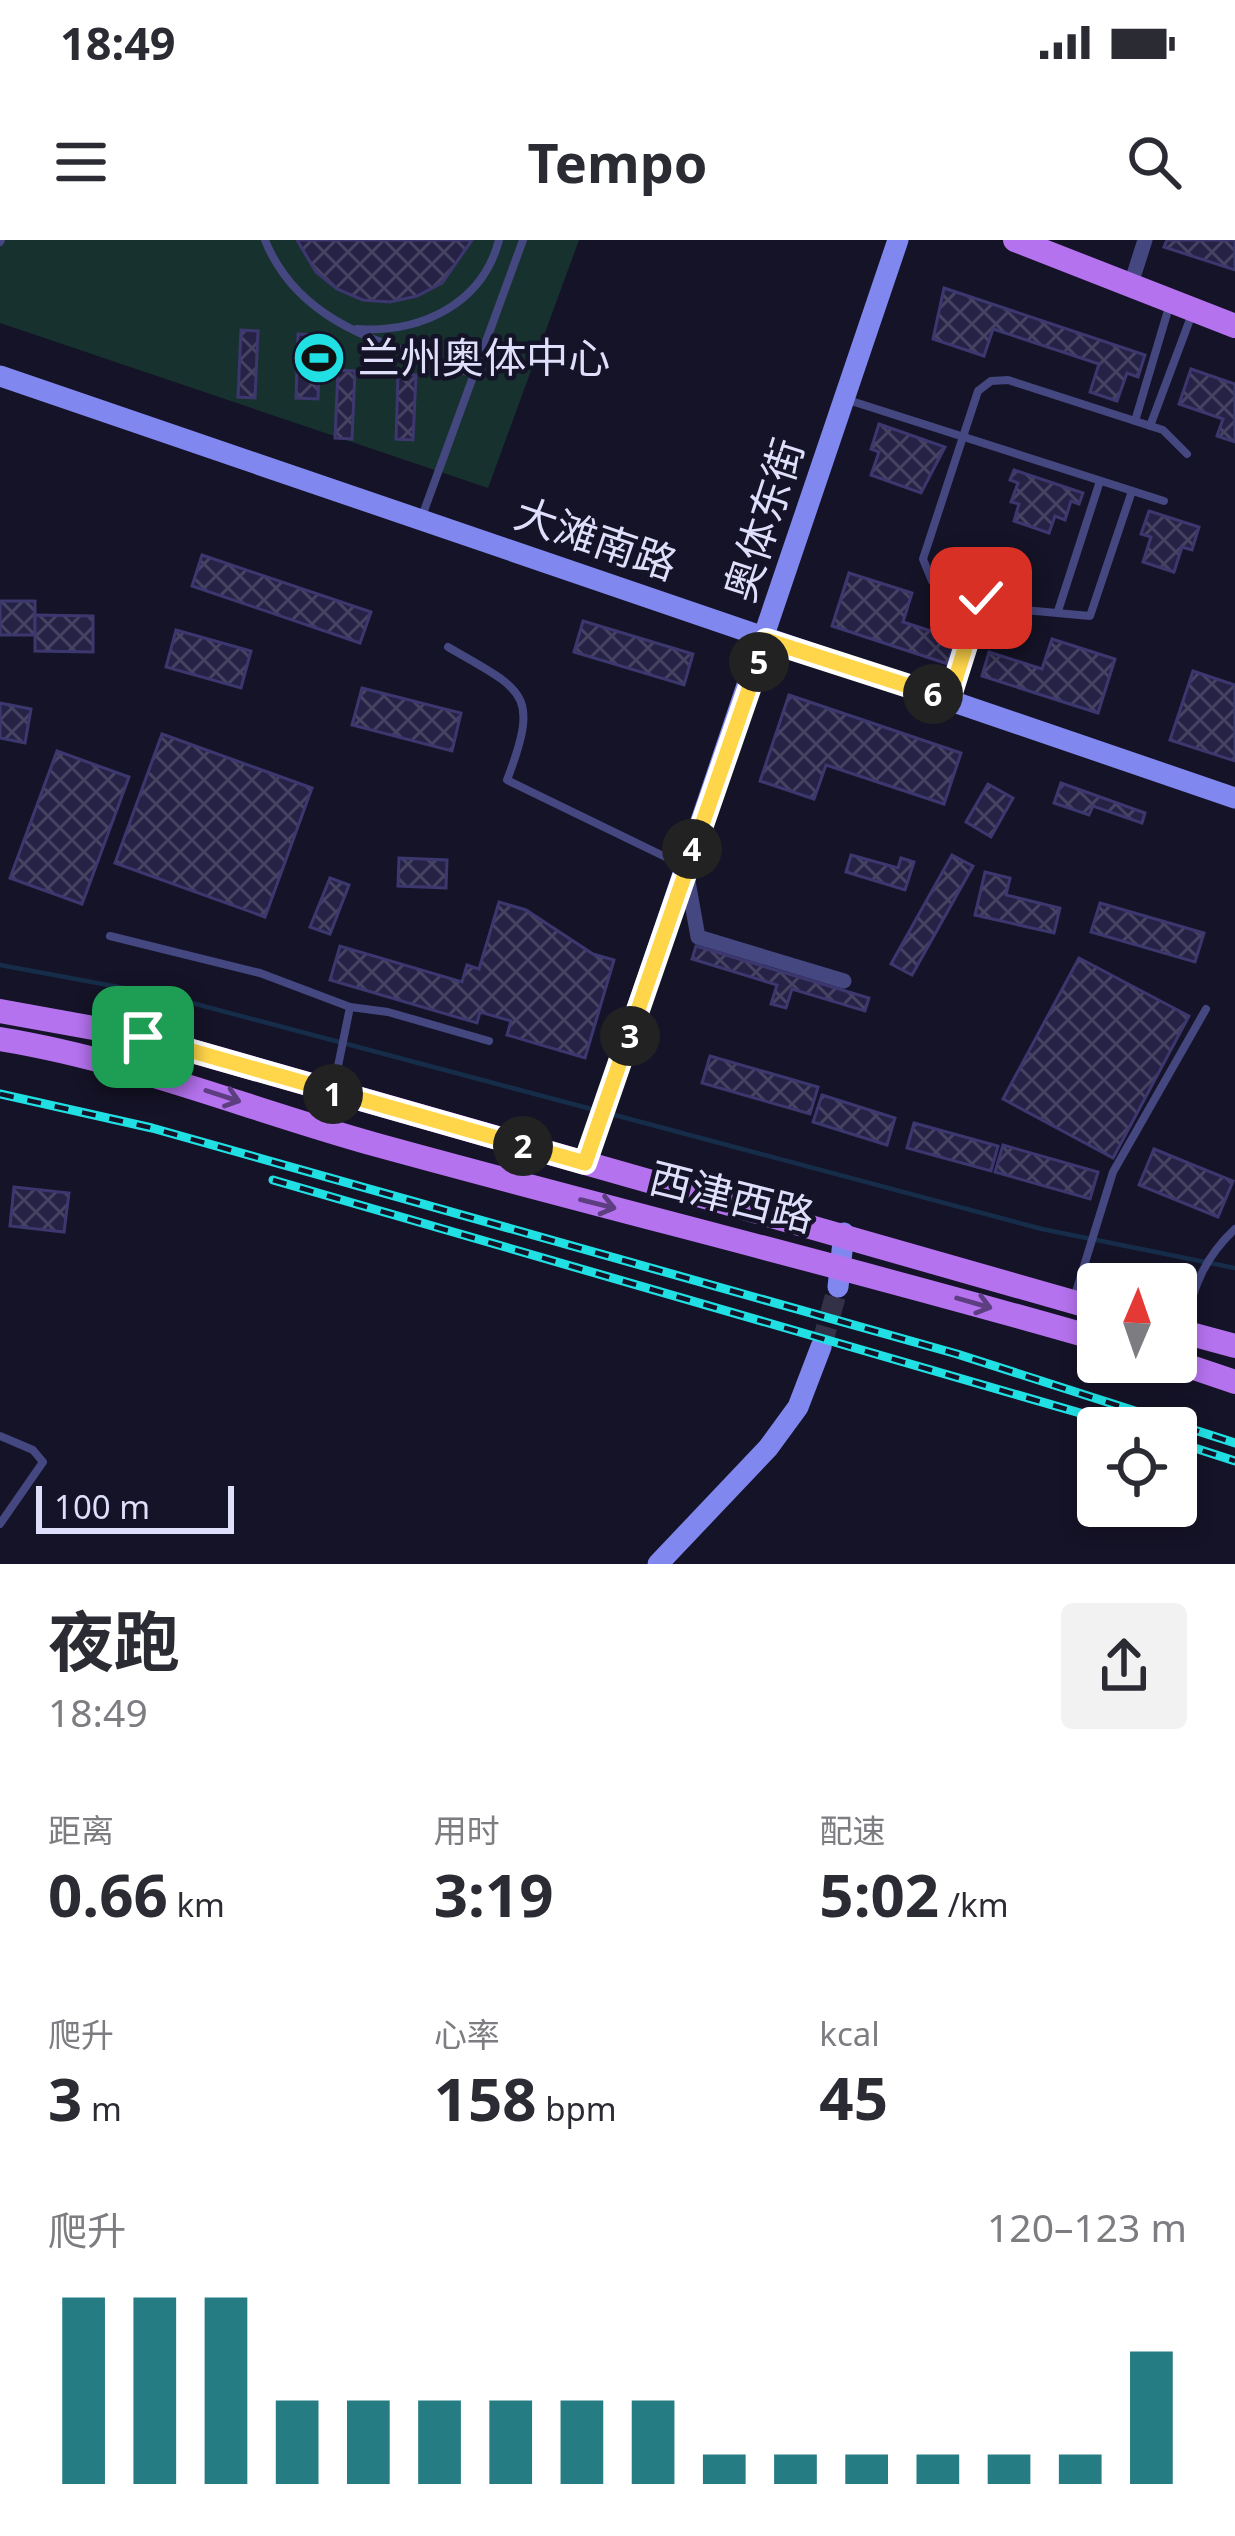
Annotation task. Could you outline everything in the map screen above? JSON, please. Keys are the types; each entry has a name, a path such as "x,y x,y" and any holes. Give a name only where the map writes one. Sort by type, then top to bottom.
{"main road":[{"path":"1016,240 1235,326"},
{"name":"西津西路","path":"0,1011 143,1037 332,1094 844,1233 1077,1304"},
{"path":"29,1044 37,1016"},
{"name":"西津西路","path":"0,1040 136,1067 355,1139 839,1275 1077,1335"},
{"path":"1197,1335 1235,1346"},
{"path":"1197,1369 1235,1382"}],"street":[{"name":"奥体东街","path":"585,1163 898,240"},
{"path":"1130,287 1145,240"},
{"name":"大滩南路","path":"0,376 1235,798"},
{"path":"686,867 698,937 844,981"},
{"path":"839,1275 844,1233"},
{"path":"658,1564 798,1408 821,1347"}],"lane":[{"path":"265,240 288,284 317,312 345,328 473,374"},
{"path":"345,328 385,331 446,311 472,292 494,260 499,240"},
{"path":"420,520 523,240"},
{"path":"494,260 513,267"},
{"path":"1135,421 1182,306"},
{"path":"1150,426 1182,306"},
{"path":"1132,490 1090,616 1012,609 932,581 922,566 978,391 999,380 1163,430 1187,454"},
{"path":"844,399 1164,500"},
{"path":"1058,611 1100,481"},
{"path":"949,699 981,598"},
{"path":"448,647 520,695 527,715 507,780 686,867"},
{"path":"110,936 260,973 350,1007 388,1012 489,1041"},
{"path":"332,1094 349,1031 350,1007"},
{"path":"1087,1263 1113,1172 1206,1009"},
{"path":"1197,1284 1209,1256 1235,1229"},
{"path":"0,1436 33,1450 43,1462 0,1524"}],"green space":[{"name":"兰州奥体中心","path":"0,240 579,240 488,488 0,323"}],"building":[{"path":"297,240 472,240 442,283 417,296 390,302 363,300 337,289 316,272"},
{"path":"1167,240 1235,240 1235,270 1164,247"},
{"path":"944,288 1145,355 1138,377 1127,373 1117,401 1090,392 1099,364 993,329 984,356 933,339"},
{"path":"241,330 258,331 255,398 238,397"},
{"path":"298,334 320,335 318,399 296,398"},
{"path":"1191,369 1235,384 1235,442 1217,436 1223,419 1179,404"},
{"path":"338,370 355,371 352,439 335,438"},
{"path":"398,374 416,375 413,440 396,439"},
{"path":"879,424 945,447 921,493 871,475 879,452 871,449"},
{"path":"1014,470 1083,493 1079,504 1071,501 1065,520 1055,516 1049,533 1014,521 1019,504 1011,502 1018,483 1010,480"},
{"path":"1149,511 1199,527 1192,550 1182,547 1174,572 1143,562 1151,537 1141,534"},
{"path":"202,555 371,612 360,643 192,586"},
{"path":"849,573 912,593 903,622 956,639 948,664 832,626"},
{"path":"0,601 35,601 35,635 0,635"},
{"path":"35,615 93,616 93,652 35,651"},
{"path":"583,621 693,654 684,685 574,652"},
{"path":"176,630 251,651 241,688 166,667"},
{"path":"1052,639 1115,659 1098,713 982,676 989,652 1042,669"},
{"path":"1193,671 1235,685 1235,761 1170,740"},
{"path":"362,688 461,713 452,751 352,725"},
{"path":"789,695 961,753 944,804 826,765 814,799 760,781"},
{"path":"0,703 31,709 25,743 0,738"},
{"path":"162,734 312,788 265,917 115,863"},
{"path":"57,751 129,777 82,904 10,878"},
{"path":"1061,783 1145,813 1142,823 1093,806 1089,815 1054,803"},
{"path":"988,784 1013,798 991,837 966,822"},
{"path":"851,855 898,868 901,858 914,862 905,890 846,872"},
{"path":"952,855 973,866 912,975 891,964"},
{"path":"399,858 447,860 446,888 398,886"},
{"path":"985,872 1010,878 1006,895 1060,908 1054,933 975,915"},
{"path":"330,878 349,885 330,934 310,927"},
{"path":"499,902 526,910 593,954 614,960 585,1058 507,1035 511,1021 480,1012 477,1023 330,980 340,946 462,982 467,965 479,969"},
{"path":"1100,903 1204,933 1195,962 1091,932"},
{"path":"696,946 869,998 865,1011 792,989 786,1008 771,1004 777,985 692,959"},
{"path":"1079,958 1189,1016 1113,1158 1003,1099"},
{"path":"710,1056 818,1087 810,1114 702,1083"},
{"path":"822,1095 895,1118 887,1145 813,1122"},
{"path":"914,1123 998,1146 991,1171 907,1148"},
{"path":"1003,1145 1098,1172 1090,1199 995,1172"},
{"path":"1154,1149 1233,1181 1218,1217 1139,1185"},
{"path":"14,1187 69,1193 64,1232 10,1226"}],"waterway":[{"path":"0,965 162,995 595,1110"},
{"path":"611,1114 1042,1229 1235,1268"}],"tunnel":[{"path":"821,1347 838,1287"}],"railway":[{"path":"0,1094 152,1128 957,1354 1235,1443"},
{"path":"273,1180 1077,1412"},
{"path":"1197,1449 1235,1461"}],"place":[{"name":"兰州奥体中心","path":"319,358"}],"route":[{"path":"143,1037 585,1163 766,640 949,699 981,598"}]}
